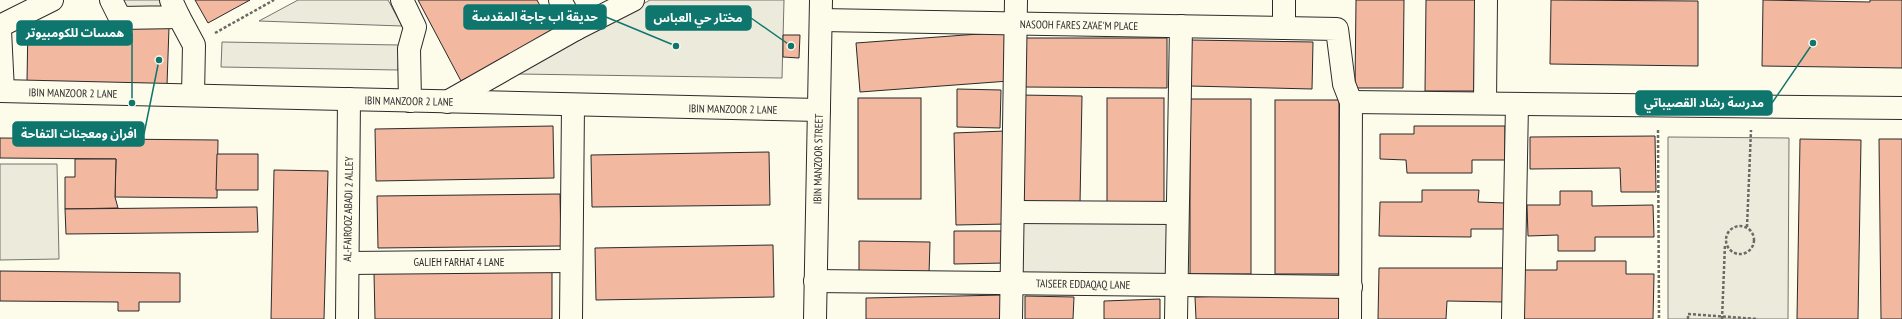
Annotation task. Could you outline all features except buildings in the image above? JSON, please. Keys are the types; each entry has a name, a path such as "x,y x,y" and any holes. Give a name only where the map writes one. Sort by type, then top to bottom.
{"street":[{"path":"0,26 52,0"},
{"path":"111,0 120,18 175,8 194,45 193,95"},
{"path":"402,0 415,26 409,49 410,101"},
{"path":"560,0 576,30"},
{"path":"447,102 633,0"},
{"path":"1011,319 1016,0"},
{"path":"1284,0 1284,28"},
{"path":"1485,104 1486,0"},
{"name":"NASOOH FARES ZA'AE'M PLACE","path":"821,10 1016,24 1337,29 1344,84 1351,102"},
{"name":"IBIN MANZOOR STREET","path":"814,319 821,10"},
{"path":"1176,319 1181,26"},
{"path":"0,30 1,91"},
{"name":"IBIN MANZOOR 2 LANE","path":"1,91 819,110"},
{"name":"AL-FAIROOZ ABADI 2 ALLEY","path":"347,319 349,100"},
{"path":"1350,319 1351,102 1902,108"},
{"path":"1513,319 1517,104"},
{"path":"571,319 573,105"},
{"path":"1013,212 1177,213"},
{"name":"GALIEH FARHAT 4 LANE","path":"348,263 571,261"},
{"name":"TAISEER EDDAQAQ LANE","path":"815,280 1351,287"}],"path":[{"path":"194,45 274,0"},
{"path":"1658,105 1659,319"},
{"path":"1747,228 1752,106"},
{"path":"1722,318 1725,239 1726,234 1733,227 1738,225 1751,231 1754,240 1751,248 1744,254 1735,254 1730,251 1725,239"},
{"path":"1688,319 1688,314 1722,318 1758,319"}],"shaded area":[{"path":"117,0 167,0 172,10 123,11"},
{"path":"298,0 388,0 402,26 259,21"},
{"path":"650,0 784,0 782,78 519,74"},
{"path":"222,42 399,45 398,70 221,67"},
{"path":"1668,137 1789,138 1788,319 1668,319"},
{"path":"0,164 57,164 59,259 0,260"},
{"path":"1013,212 1177,213 1176,285 1012,283"}],"place":[{"name":"مدرسة رشاد القصيباتي","path":"1813,43"},
{"name":"حديقة اب جاجة المقدسة","path":"676,46"},
{"name":"مختار حي العباس","path":"791,46"},
{"name":"افران ومعجنات التفاحة","path":"159,60"},
{"name":"همسات للكومبيوتر","path":"132,103"}]}
